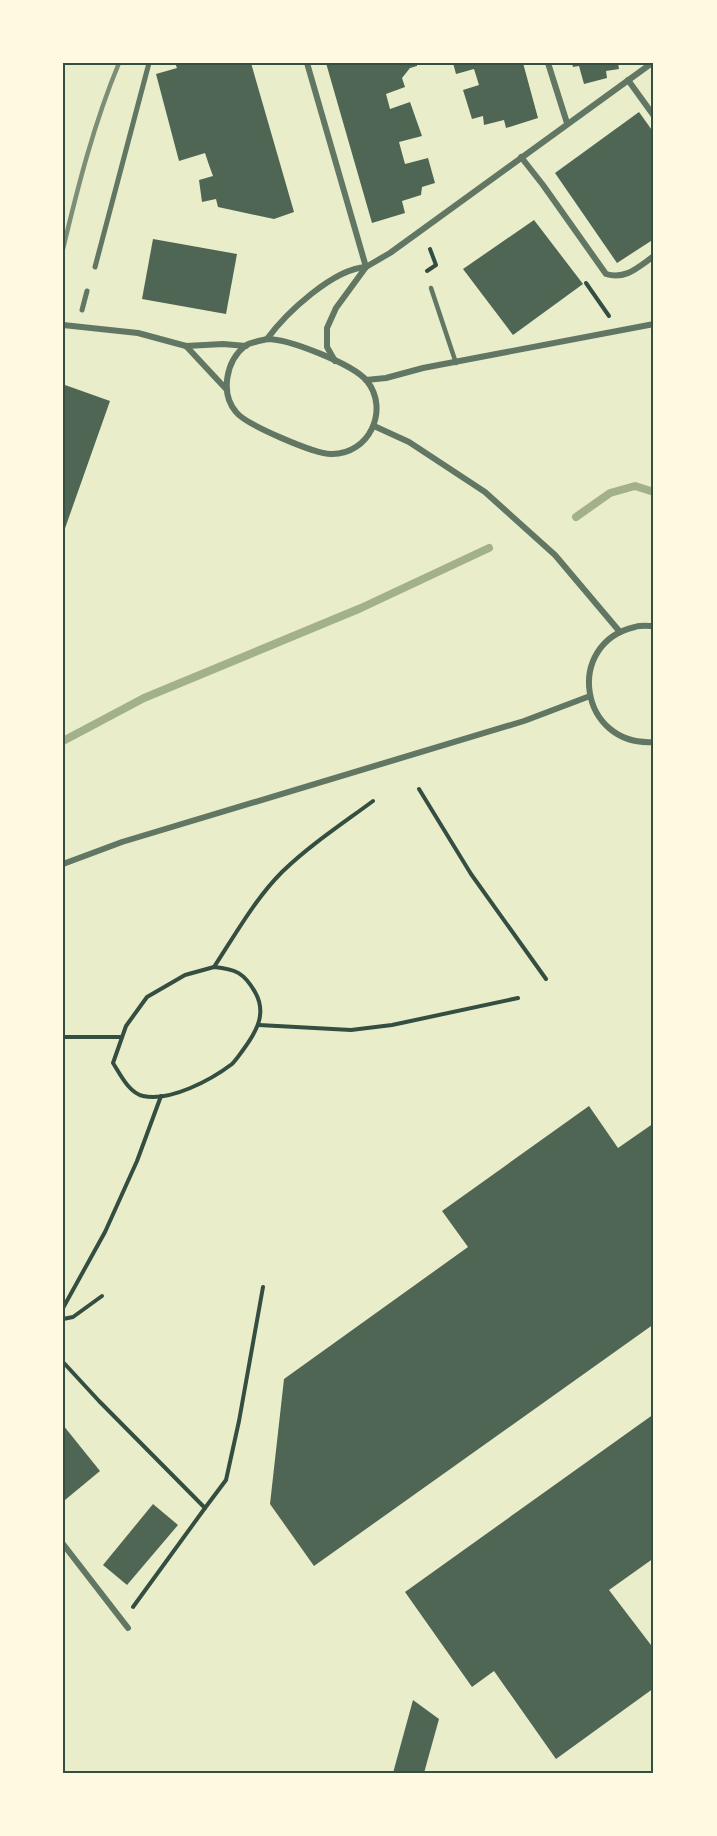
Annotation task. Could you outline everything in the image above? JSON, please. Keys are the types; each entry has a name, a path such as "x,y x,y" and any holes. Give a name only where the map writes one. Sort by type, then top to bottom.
{"street":[{"path":"95,267 149,63"},
{"path":"308,63 366,267"},
{"path":"548,63 567,123"},
{"path":"335,361 327,346 327,328 336,308 366,267 390,253 652,63"},
{"path":"628,80 654,116"},
{"path":"522,158 606,274 627,275 654,256"},
{"path":"267,339 279,322 309,296 341,275 356,268 366,267"},
{"path":"82,310 87,291"},
{"path":"366,380 654,324"},
{"path":"63,325 138,333 186,346 246,345 267,339 287,342 358,372 366,380 376,398 377,412 374,426 368,436 351,450 342,453 324,453 244,420 230,402 227,378 235,358 246,345"},
{"path":"186,346 227,390"},
{"path":"374,426 409,442 485,492 555,555 620,632"},
{"path":"654,626 636,626 620,632 605,643 594,659 589,677 590,696 596,713 607,728 623,738 641,743 654,742"},
{"path":"63,864 122,842 525,722 590,696"},
{"path":"63,1544 128,1628"}],"lane":[{"path":"431,288 456,363"}],"path":[{"path":"422,276 436,265 430,249"},
{"path":"586,283 611,319"},
{"path":"419,789 471,874 546,979"},
{"path":"214,967 250,911 280,874 311,847 374,801"},
{"path":"214,967 230,969 246,978 260,1000 260,1025 234,1063 197,1086 161,1096 141,1096 125,1082 113,1063 126,1026 147,997 185,975 214,967"},
{"path":"260,1025 351,1030 392,1026 518,998"},
{"path":"63,1037 122,1037"},
{"path":"63,1308 105,1232 137,1161 161,1096"},
{"path":"123,1621 226,1479 263,1287"},
{"path":"63,1319 73,1317 102,1296"},
{"path":"63,1362 205,1509"}],"building":[{"path":"175,63 251,63 294,212 274,219 218,207 216,199 202,202 199,180 213,176 205,153 179,161 156,74 177,68"},
{"path":"326,63 417,63 417,66 410,68 402,78 405,87 386,94 390,109 410,102 422,136 399,142 405,164 428,158 435,183 422,187 421,195 402,201 405,213 372,223"},
{"path":"453,63 523,63 538,118 506,128 504,120 484,125 483,116 472,119 463,90 479,85 474,69 456,74"},
{"path":"572,63 618,63 619,69 606,71 607,78 584,84 579,66 573,67"},
{"path":"639,112 654,133 654,239 617,263 555,173"},
{"path":"534,220 583,284 513,335 463,269"},
{"path":"153,239 237,254 226,314 142,299"},
{"path":"65,385 110,401 63,534 63,390"},
{"path":"589,1106 618,1148 654,1123 654,1324 314,1566 270,1504 284,1379 468,1247 442,1211"},
{"path":"654,1414 654,1558 609,1590 654,1649 654,1688 556,1759 494,1671 472,1687 405,1592"},
{"path":"63,1425 100,1471 65,1500 63,1497"},
{"path":"153,1504 178,1525 127,1585 103,1565"},
{"path":"413,1700 439,1719 424,1773 393,1773"}],"waterway":[{"path":"576,517 610,493 635,486 654,492"},
{"path":"63,741 144,698 361,608 489,548"}],"railway":[{"path":"63,249 94,132 119,63"}]}
